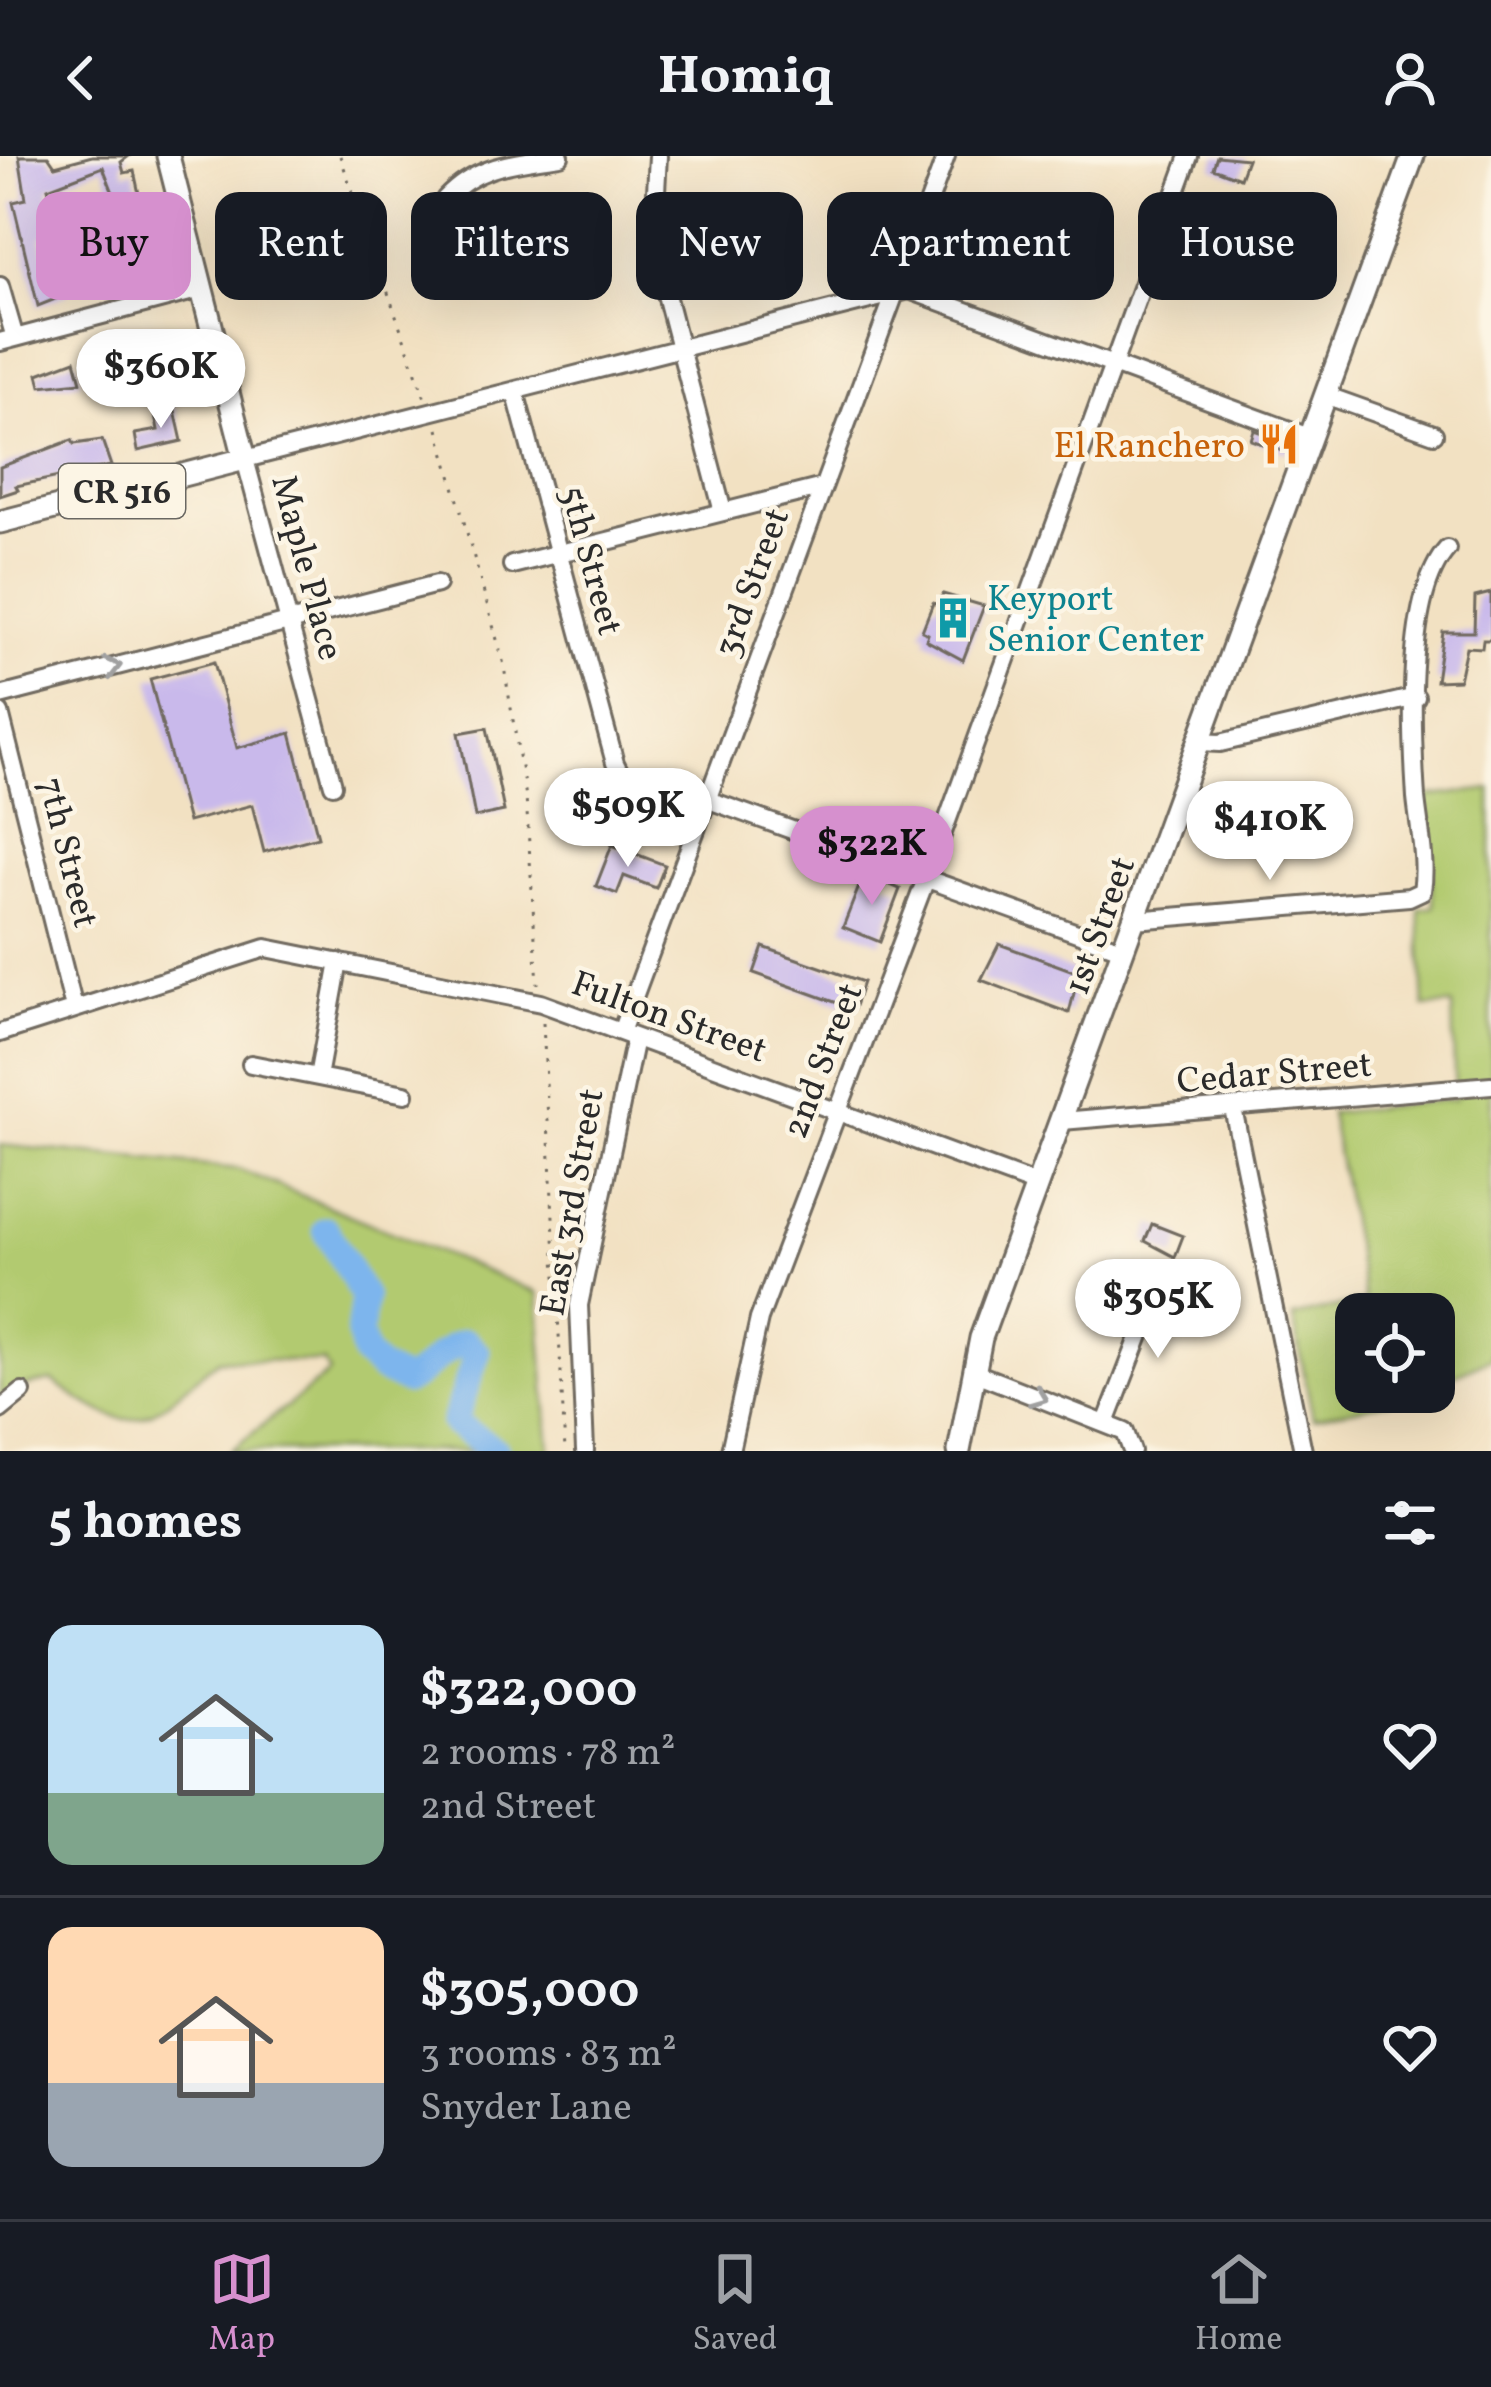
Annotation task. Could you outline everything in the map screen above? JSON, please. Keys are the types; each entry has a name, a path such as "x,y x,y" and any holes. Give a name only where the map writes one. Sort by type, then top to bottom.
{"main road":[{"name":"Maple Place","path":"167,156 245,459"},
{"name":"1st Street","path":"959,1451 973,1372 1037,1185 1413,156"},
{"name":"CR 516","path":"0,522 245,459"}],"street":[{"path":"451,192 464,178 486,168 560,156"},
{"path":"658,156 653,245 723,512"},
{"name":"3rd Street","path":"933,192 946,156"},
{"name":"2nd Street","path":"730,1451 754,1334 1190,156"},
{"path":"0,286 8,340 201,289"},
{"path":"245,459 874,300"},
{"name":"3rd Street","path":"628,1035 703,805 892,300"},
{"path":"937,300 1310,437"},
{"name":"5th Street","path":"515,392 622,779 703,805"},
{"path":"1324,395 1434,434"},
{"name":"Maple Place","path":"245,459 333,785"},
{"path":"512,566 819,488"},
{"path":"1136,920 1409,897 1422,891 1416,697 1423,600 1447,549"},
{"path":"0,696 437,584"},
{"path":"1200,742 1220,743 1416,697"},
{"name":"7th Street","path":"0,713 74,1008"},
{"path":"703,805 1124,950"},
{"name":"Fulton Street","path":"0,1033 252,948 541,1003 1037,1185"},
{"path":"318,1077 339,962"},
{"name":"East 3rd Street","path":"585,1451 579,1305 628,1035"},
{"path":"251,1064 405,1094"},
{"name":"Cedar Street","path":"1062,1121 1491,1085"},
{"path":"1233,1108 1303,1451"},
{"path":"1106,1423 1161,1281"},
{"path":"973,1372 1125,1432 1132,1451"},
{"path":"0,1410 22,1392"}],"path":[{"path":"340,156 443,438 503,661 526,797 565,1451"}],"green space":[{"path":"1491,789 1491,1358 1455,1374 1455,1293 1364,1293 1330,1113 1455,1099 1452,1005 1424,1007 1419,909 1434,907 1424,797"},
{"path":"0,1145 238,1169 538,1293 550,1451 230,1451 329,1373 324,1362 219,1359 173,1398 140,1418 106,1414 52,1381 26,1386 0,1408"},
{"path":"1335,1308 1337,1413 1313,1418 1293,1317"}],"building":[{"path":"19,156 48,156 55,166 92,156 129,156 121,162 124,173 134,171 139,192 113,192 103,167 48,188 49,192 36,192 36,298 13,202 26,199"},
{"path":"1217,156 1247,159 1240,178 1213,168"},
{"path":"155,341 162,369 142,374 135,346"},
{"path":"75,360 81,382 41,386 38,374"},
{"path":"174,406 182,441 138,451 135,434 158,430 154,410"},
{"path":"1254,430 1292,444 1288,453 1251,440"},
{"path":"72,440 74,444 102,440 111,466 16,486 18,490 0,496 0,467"},
{"path":"1491,593 1491,640 1483,640 1482,648 1466,647 1459,680 1436,681 1443,632 1474,632 1475,597"},
{"name":"Keyport Senior Center","path":"943,594 984,606 963,660 926,640 928,634 922,631 933,603 938,605"},
{"path":"214,662 237,748 291,733 318,837 264,852 252,805 188,822 150,679"},
{"path":"487,728 504,811 475,817 459,733"},
{"path":"612,845 665,865 656,888 624,876 617,894 596,886"},
{"path":"864,874 900,889 880,942 843,927"},
{"path":"999,944 1079,973 1069,1013 981,980"},
{"path":"763,947 863,982 854,1009 754,973"},
{"path":"1152,1224 1183,1236 1175,1257 1145,1241"}],"waterway":[{"path":"326,1230 364,1297 359,1333 365,1355 406,1382 449,1349 466,1342 477,1353 454,1423 496,1451"}],"place":[{"name":"El Ranchero","path":"1279,444"},
{"name":"Keyport Senior Center","path":"953,618"}]}
